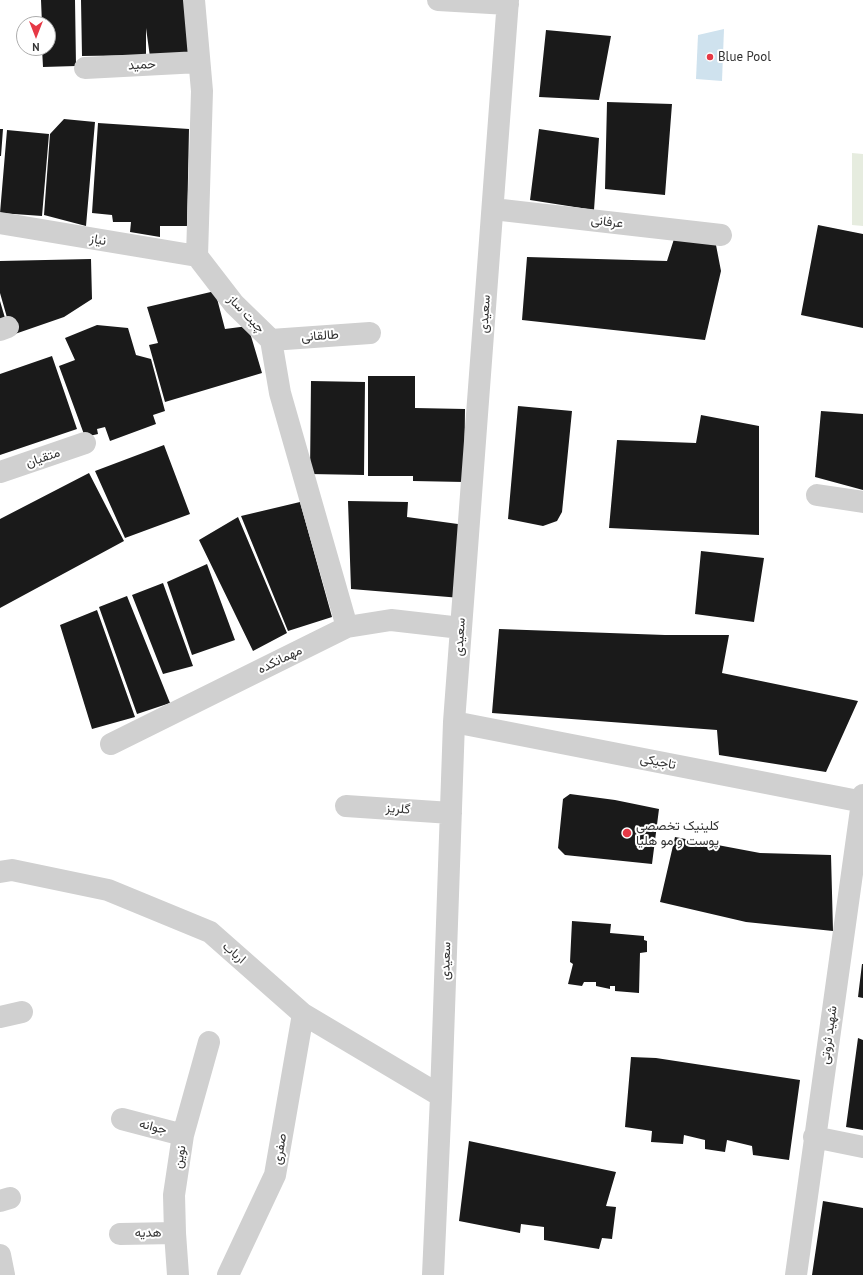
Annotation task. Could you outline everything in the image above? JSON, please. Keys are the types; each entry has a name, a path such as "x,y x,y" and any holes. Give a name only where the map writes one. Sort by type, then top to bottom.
{"street":[{"path":"438,0 508,2"},
{"path":"197,256 202,91 199,62 199,1"},
{"name":"سعیدی","path":"433,1275 441,1096 454,722 508,2"},
{"name":"حمید","path":"85,68 199,62"},
{"name":"عرفانی","path":"493,209 721,235"},
{"name":"نیاز","path":"0,223 197,256"},
{"name":"چیت ساز","path":"197,256 234,304 271,340 280,393 347,627"},
{"name":"طالقانی","path":"271,340 370,333"},
{"name":"متقیان","path":"0,472 86,443"},
{"path":"817,495 863,502"},
{"name":"مهمانکده","path":"111,744 347,627 391,620 461,628"},
{"name":"تاجیکی","path":"454,722 863,799"},
{"name":"شهید ثروتی","path":"796,1275 814,1138 863,799"},
{"name":"گلریز","path":"346,806 451,813"},
{"name":"ارباب","path":"0,872 12,870 108,890 210,932 303,1014 441,1096"},
{"path":"0,1017 22,1012"},
{"name":"صفری","path":"228,1275 276,1175 303,1014"},
{"name":"نوین","path":"178,1275 174,1195 183,1135 209,1042"},
{"name":"جوانه","path":"122,1119 183,1135"},
{"path":"814,1138 863,1147"},
{"name":"هدیه","path":"120,1234 175,1233"},
{"path":"0,1255 4,1275"}],"shaded area":[{"path":"852,153 863,154 863,226 852,225"}],"water":[{"name":"Blue Pool","path":"724,29 722,81 696,79 698,35"}],"building":[{"path":"41,0 75,0 76,66 43,67 42,56 56,56 56,16 42,16"},
{"path":"81,0 185,0 193,54 150,57 146,28 146,55 82,56"},
{"path":"546,30 611,36 599,100 539,97"},
{"path":"607,102 672,104 665,195 605,189"},
{"path":"64,119 95,122 86,226 44,215 50,134"},
{"path":"98,123 189,129 187,226 160,226 160,237 130,232 131,222 113,222 112,215 92,213"},
{"path":"0,129 3,129 1,156 0,156"},
{"path":"539,129 599,138 594,210 530,200"},
{"path":"7,130 49,134 42,216 0,213"},
{"path":"818,225 863,234 863,328 801,315"},
{"path":"674,239 716,245 721,271 705,340 522,320 527,257 667,261"},
{"path":"91,259 92,299 64,317 12,335 0,293 0,261"},
{"path":"215,291 225,329 248,326 262,373 165,402 149,345 158,343 147,307"},
{"path":"0,301 5,318 0,319"},
{"path":"97,325 128,328 136,355 151,359 165,411 153,415 156,424 110,441 105,427 97,429 98,434 85,437 59,366 75,360 65,338"},
{"path":"52,356 77,429 0,455 0,374"},
{"path":"368,376 415,376 415,408 465,409 464,482 413,481 413,476 368,476"},
{"path":"311,381 365,382 364,475 310,474"},
{"path":"518,406 572,411 562,512 557,521 543,526 508,519"},
{"path":"821,411 863,414 863,490 815,477"},
{"path":"701,415 759,426 759,535 609,528 617,440 696,443"},
{"path":"164,445 190,514 125,538 95,471"},
{"path":"89,473 124,541 0,608 0,519"},
{"path":"348,501 408,502 407,517 465,525 461,598 351,589"},
{"path":"300,502 332,617 288,631 241,516"},
{"path":"238,517 287,633 253,651 199,540"},
{"path":"701,551 764,558 754,622 695,614"},
{"path":"207,564 235,640 192,655 167,582"},
{"path":"163,583 193,666 163,674 132,595"},
{"path":"127,596 170,703 137,714 99,607"},
{"path":"97,610 135,717 92,729 60,625"},
{"path":"499,629 665,635 729,635 722,673 858,701 826,772 719,755 717,730 492,713"},
{"path":"570,794 615,800 659,809 652,864 565,855 558,848 563,799"},
{"path":"675,837 760,853 831,855 833,931 746,922 660,902"},
{"path":"572,921 611,924 610,933 644,936 644,940 647,941 647,952 640,953 639,993 615,991 615,986 610,986 610,989 596,986 596,982 584,982 582,986 568,984 573,964 570,962"},
{"path":"863,964 863,998 858,997"},
{"path":"858,1038 863,1040 863,1130 846,1127"},
{"path":"631,1057 656,1058 800,1080 789,1160 753,1155 752,1146 727,1140 725,1152 705,1149 705,1140 684,1135 683,1144 651,1142 652,1131 625,1127"},
{"path":"469,1141 616,1172 606,1206 616,1207 612,1239 602,1238 599,1249 544,1240 544,1227 521,1224 520,1233 459,1221"},
{"path":"823,1201 863,1208 863,1275 812,1275"}],"place":[{"name":"Blue Pool","path":"710,57"},
{"name":"کلینیک تخصصی پوست و مو هلیا","path":"627,833"}]}
